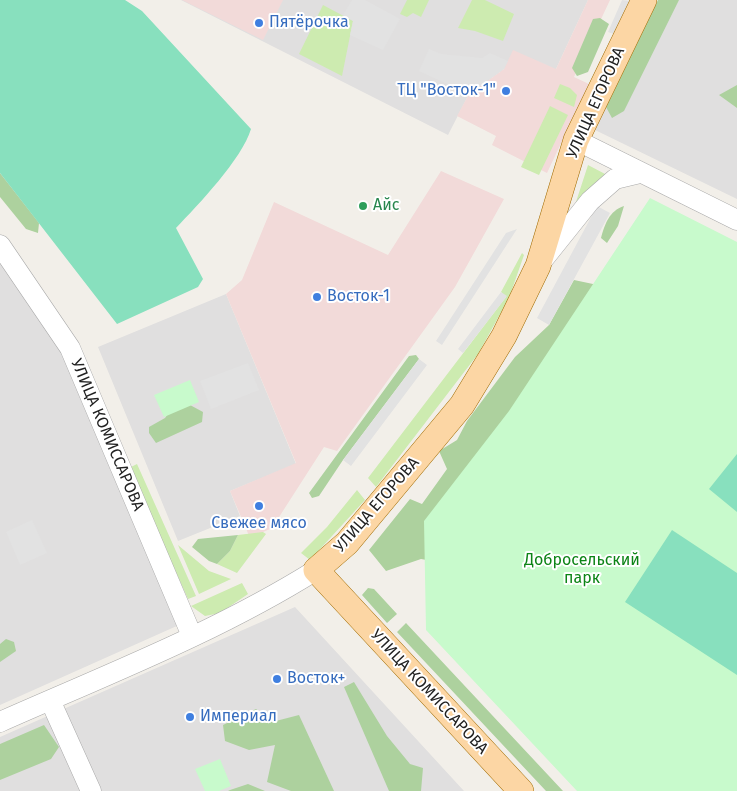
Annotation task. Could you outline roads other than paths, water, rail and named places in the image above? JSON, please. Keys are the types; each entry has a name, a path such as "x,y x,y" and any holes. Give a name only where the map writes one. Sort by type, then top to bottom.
{"main road":[{"name":"УЛИЦА ЕГОРОВА","path":"316,570 347,543 462,405 504,336 538,266 576,140 644,0"},
{"name":"УЛИЦА КОМИССАРОВА","path":"316,570 520,791"}],"street":[{"path":"576,140 737,220"},
{"name":"УЛИЦА ЕГОРОВА","path":"538,266 590,201 615,179 640,173"},
{"name":"УЛИЦА КОМИССАРОВА","path":"0,245 70,348 192,636"},
{"name":"УЛИЦА ЕГОРОВА","path":"0,722 192,636 273,597 316,570"},
{"path":"50,700 91,791"}],"place":[{"name":"Пятёрочка","path":"259,23"},
{"name":"ТЦ \"Восток-1\"","path":"506,91"},
{"name":"Айс","path":"363,206"},
{"name":"Восток-1","path":"317,297"},
{"name":"Свежее мясо","path":"259,506"},
{"name":"Восток+","path":"277,679"},
{"name":"Империал","path":"190,717"}],"park label":[{"name":"Добросельский парк","path":"582,570"}]}
